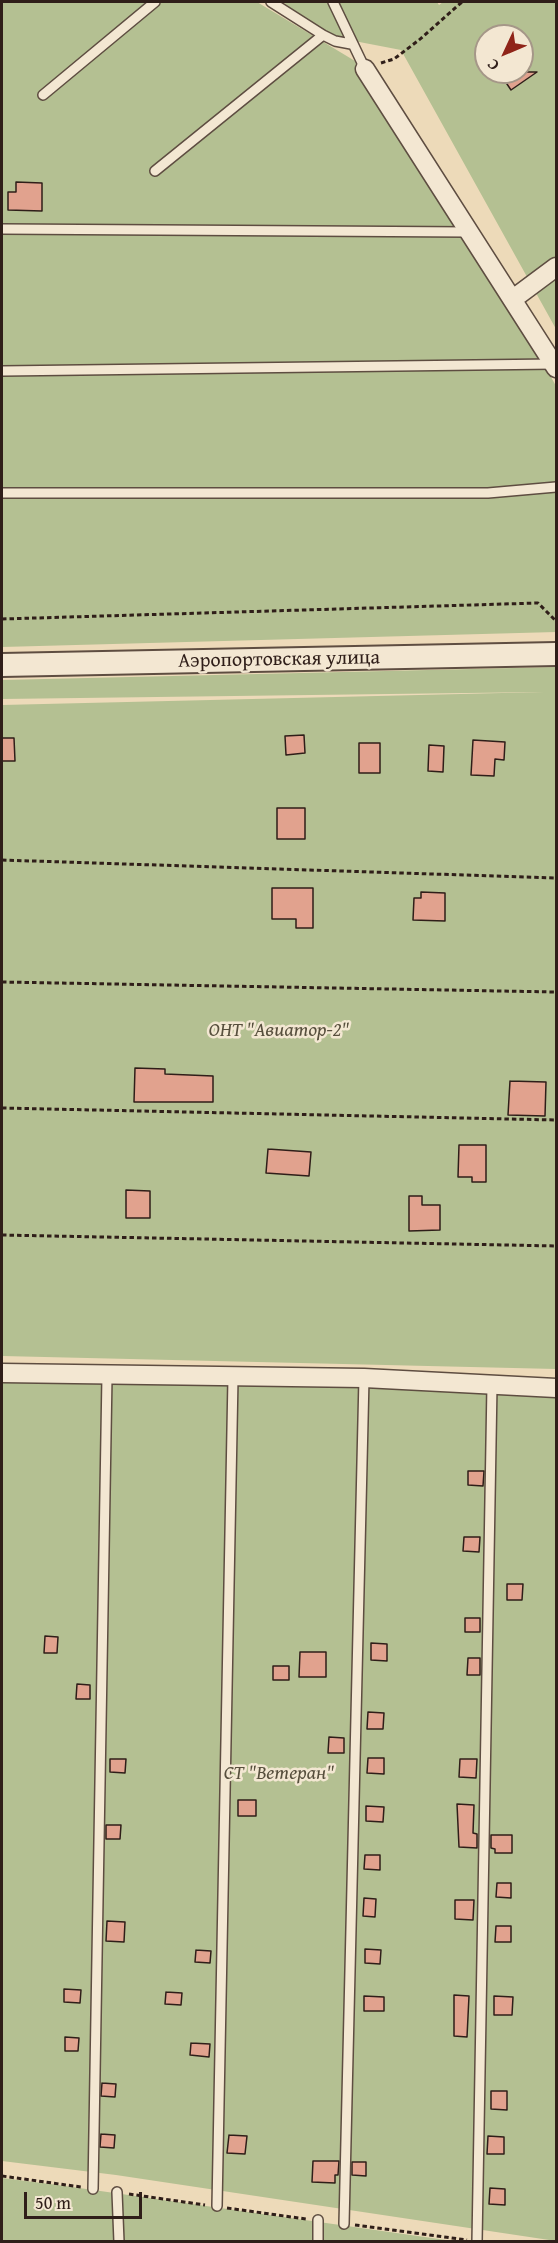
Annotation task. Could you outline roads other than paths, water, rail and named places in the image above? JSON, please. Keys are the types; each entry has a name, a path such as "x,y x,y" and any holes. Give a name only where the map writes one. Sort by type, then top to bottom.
{"street":[{"path":"365,69 555,366"},
{"path":"513,299 556,267"},
{"name":"Аэропортовская улица","path":"2,665 556,654"},
{"path":"2,1372 107,1376 364,1378 556,1388"}],"lane":[{"path":"43,95 155,2"},
{"path":"271,2 323,35 335,41 351,44"},
{"path":"333,2 351,44 365,69"},
{"path":"155,171 323,35"},
{"path":"2,230 469,232"},
{"path":"2,371 555,366"},
{"path":"2,493 488,493 556,487"},
{"path":"93,2189 107,1376"},
{"path":"217,2206 233,1378"},
{"path":"344,2224 364,1378"},
{"path":"477,2241 492,1385"},
{"path":"117,2192 119,2241"},
{"path":"318,2220 318,2241"}],"park label":[{"name":"ОНТ \"Авиатор-2\"","path":"279,1031"},
{"name":"СТ \"Ветеран\"","path":"279,1774"}]}
